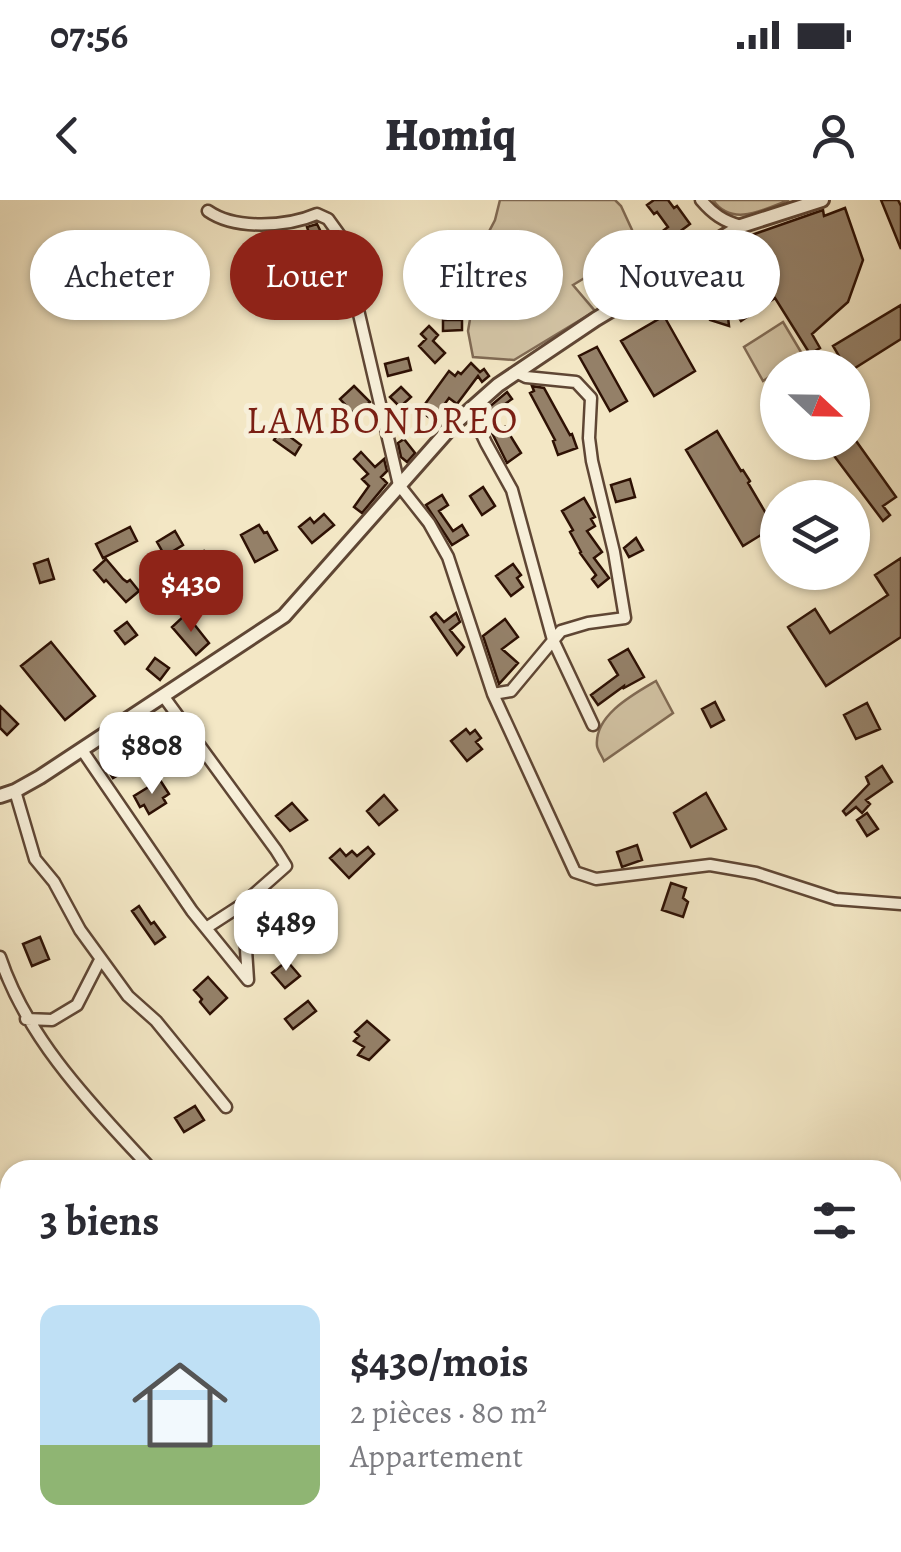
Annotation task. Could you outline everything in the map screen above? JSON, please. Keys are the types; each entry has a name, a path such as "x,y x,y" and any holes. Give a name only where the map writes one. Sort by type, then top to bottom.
{"street":[{"path":"701,200 724,221 741,226"},
{"path":"0,796 82,750 284,616 453,425 516,372 684,267 700,251 741,226 822,200"},
{"path":"208,211 220,220 265,225 298,222 316,214 328,219 341,236 399,485 429,523 448,556 493,694 574,872 596,879 710,865 756,873 836,899 901,904"},
{"path":"493,694 512,692 562,631 588,622 625,618 592,460 591,398 576,382 526,377 516,372"},
{"path":"470,409 512,490 554,640 593,726"},
{"path":"164,697 286,866 243,904 206,928"},
{"path":"82,750 206,928 248,980 243,904"},
{"path":"15,791 35,859 54,882 100,960 226,1107"},
{"path":"0,957 26,1019 87,1099 143,1160"},
{"path":"26,1019 52,1020 77,1005 100,960"}],"shaded area":[{"path":"500,200 615,200 632,230 583,230 583,279 573,285 583,297 583,318 514,360 473,357 470,320 563,320 563,230 490,230"},
{"path":"713,200 789,200 739,215"},
{"path":"783,322 800,350 760,350 760,376 744,347"},
{"path":"656,681 673,713 604,761 597,746 602,725 617,707"}],"building":[{"path":"654,200 668,200 690,224 682,230 664,230 668,227 647,205"},
{"path":"881,200 898,200 901,206 901,249"},
{"path":"845,208 863,260 848,302 812,334 820,348 808,350 780,306 780,230 766,230 823,210 824,216"},
{"path":"901,305 901,339 870,359 870,350 835,350 833,346"},
{"path":"443,320 462,320 462,330 443,331"},
{"path":"657,320 666,320 695,371 654,396 621,341"},
{"path":"429,326 438,335 433,341 445,353 435,363 419,346 426,339 421,334"},
{"path":"597,347 627,401 610,411 579,356"},
{"path":"408,358 411,370 388,376 385,364"},
{"path":"471,363 489,376 482,382 478,376 457,404 449,398 433,420 420,411 449,371 455,376 461,374"},
{"path":"354,386 370,402 356,416 340,399"},
{"path":"532,386 544,388 577,448 558,455 555,440 530,393 534,391"},
{"path":"401,387 411,397 400,407 390,397"},
{"path":"507,392 512,399 488,416 499,432 505,427 521,453 507,463 482,413"},
{"path":"281,430 301,445 295,455 274,440"},
{"path":"717,431 760,503 760,536 743,546 686,450"},
{"path":"404,439 415,453 407,462 401,457 398,443"},
{"path":"361,452 375,467 384,459 387,471 381,477 387,483 362,513 354,507 369,486 362,479 368,474 354,459"},
{"path":"837,460 870,460 896,497 883,506 890,515 883,521 870,504 870,480 852,480"},
{"path":"630,479 635,497 616,502 611,485"},
{"path":"483,487 495,506 482,515 470,496"},
{"path":"442,495 448,505 439,511 453,531 462,525 468,535 452,545 426,505"},
{"path":"584,498 595,517 591,519 595,526 587,531 602,552 594,558 609,578 598,587 592,579 596,575 580,553 562,511"},
{"path":"324,514 334,525 312,543 299,527 310,518 314,523"},
{"path":"259,525 277,550 255,562 241,535"},
{"path":"130,527 137,541 103,558 96,544"},
{"path":"175,531 183,545 165,556 157,542"},
{"path":"636,538 643,550 629,557 624,548"},
{"path":"204,551 221,573 202,588 194,578 170,597 173,600 160,612 143,594 156,582 160,586"},
{"path":"901,558 901,637 826,686 788,627 815,609 830,633 888,595 875,575"},
{"path":"48,559 54,579 40,583 34,564"},
{"path":"106,559 139,591 126,602 94,570"},
{"path":"513,564 523,587 511,596 496,576"},
{"path":"436,613 444,622 456,613 460,622 450,630 464,647 457,655 431,617"},
{"path":"186,614 209,643 196,655 172,627"},
{"path":"505,619 518,637 502,649 518,663 499,684 483,636"},
{"path":"127,622 137,635 125,644 115,631"},
{"path":"51,642 95,696 65,720 21,666"},
{"path":"628,649 644,677 598,705 591,695 618,675 609,660"},
{"path":"155,658 169,668 160,680 147,669"},
{"path":"715,702 724,720 711,727 702,709"},
{"path":"867,703 880,729 856,739 844,715"},
{"path":"0,706 18,724 7,735 0,728"},
{"path":"466,729 470,734 475,730 481,738 476,742 482,749 467,761 451,741"},
{"path":"142,730 149,740 160,730 173,753 158,769 134,736"},
{"path":"122,755 129,769 113,778 105,765"},
{"path":"882,766 892,782 866,800 870,804 862,813 856,807 846,815 843,811 869,784 866,777"},
{"path":"160,780 169,794 163,798 166,803 149,814 134,796"},
{"path":"706,793 726,829 691,847 674,813"},
{"path":"384,795 397,810 379,825 367,811"},
{"path":"292,803 307,820 290,831 276,816"},
{"path":"867,813 878,829 867,836 857,820"},
{"path":"637,845 642,860 622,867 617,852"},
{"path":"368,847 374,854 349,878 330,858 340,849 346,856 352,851 357,856"},
{"path":"671,883 686,888 683,898 688,902 683,917 662,910"},
{"path":"277,902 290,918 294,920 301,913 309,922 290,939 266,911"},
{"path":"139,906 165,937 155,944 132,911"},
{"path":"40,937 49,959 32,966 23,944"},
{"path":"287,961 300,976 285,988 272,973"},
{"path":"208,977 227,998 210,1014 194,990"},
{"path":"308,1001 316,1011 293,1029 285,1019"},
{"path":"367,1021 389,1040 369,1060 358,1055 364,1047 354,1041 359,1036 355,1032"},
{"path":"195,1106 204,1120 184,1132 175,1118"}],"district":[{"name":"LAMBONDREO","path":"383,420"}]}
